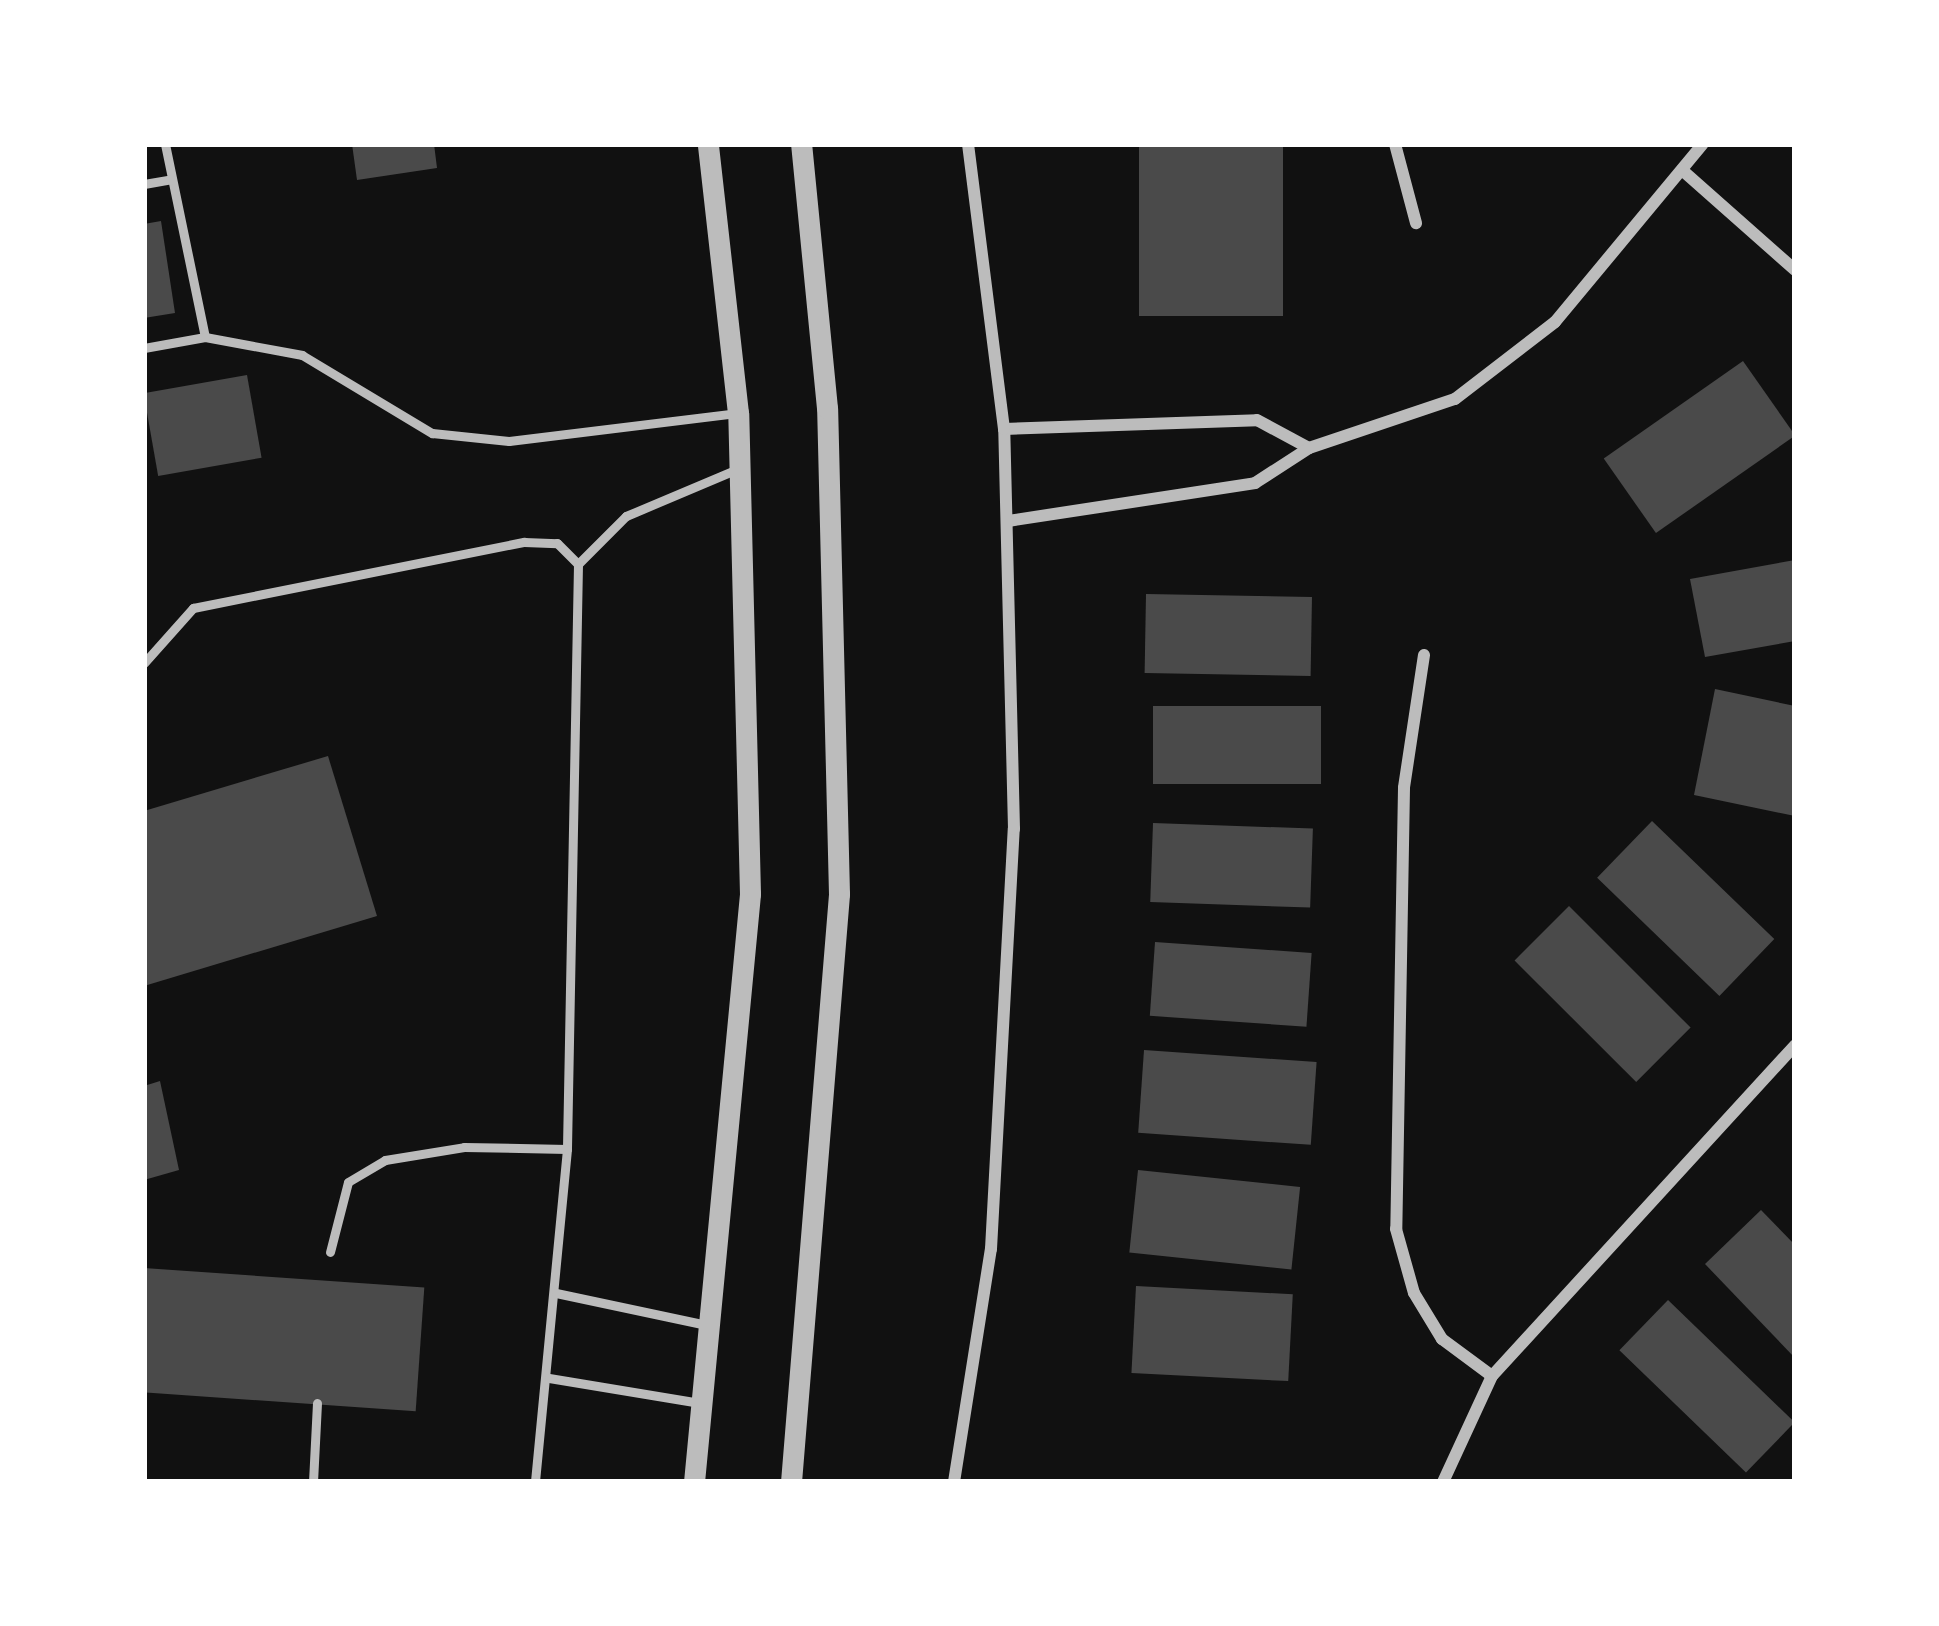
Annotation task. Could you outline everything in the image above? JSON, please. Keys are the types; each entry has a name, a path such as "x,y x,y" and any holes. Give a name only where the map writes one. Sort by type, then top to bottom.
{"street":[{"path":"694,1482 751,894 738,413 708,144"},
{"path":"791,1482 838,895 827,408 800,144"},
{"path":"954,1482 991,1249 1014,829 1004,429 968,144"},
{"path":"1395,144 1416,224"},
{"path":"1008,521 1255,483 1309,448 1455,399 1555,322 1703,144"},
{"path":"1682,170 1795,270"},
{"path":"1004,429 1258,419 1309,448"},
{"path":"1424,655 1404,788 1396,1229 1414,1293 1442,1339 1492,1376"},
{"path":"1443,1482 1492,1376 1795,1045"}],"lane":[{"path":"164,144 206,337"},
{"path":"144,184 172,179"},
{"path":"144,348 206,337 302,355 432,433 509,441 738,413"},
{"path":"535,1482 549,1378 567,1149 578,564 626,516 738,469"},
{"path":"144,662 193,608 524,542 556,543 578,564"},
{"path":"330,1252 348,1182 385,1160 464,1147 567,1149"},
{"path":"556,1293 712,1326"},
{"path":"549,1378 705,1404"},
{"path":"313,1482 317,1403"}],"building":[{"path":"352,144 434,144 437,168 357,180"},
{"path":"1139,144 1283,144 1283,316 1139,316"},
{"path":"161,221 175,313 144,318 144,224"},
{"path":"1743,361 1795,436 1656,533 1604,459"},
{"path":"247,375 262,458 158,476 144,393"},
{"path":"1795,560 1795,641 1705,657 1690,579"},
{"path":"1146,594 1312,597 1311,676 1145,673"},
{"path":"1715,689 1795,706 1795,816 1694,795"},
{"path":"1153,706 1321,706 1321,784 1153,784"},
{"path":"328,756 377,916 144,986 144,811"},
{"path":"1652,821 1774,939 1719,996 1597,878"},
{"path":"1153,823 1313,829 1310,908 1150,902"},
{"path":"1569,906 1691,1028 1636,1082 1515,960"},
{"path":"1155,942 1312,953 1306,1027 1150,1016"},
{"path":"1144,1050 1317,1062 1311,1145 1138,1133"},
{"path":"160,1081 179,1170 144,1180 144,1086"},
{"path":"1138,1170 1300,1187 1291,1270 1129,1253"},
{"path":"1761,1210 1795,1245 1795,1358 1705,1264"},
{"path":"144,1268 424,1288 416,1411 144,1392"},
{"path":"1136,1286 1293,1294 1288,1381 1131,1373"},
{"path":"1668,1300 1795,1422 1746,1473 1619,1350"}]}
